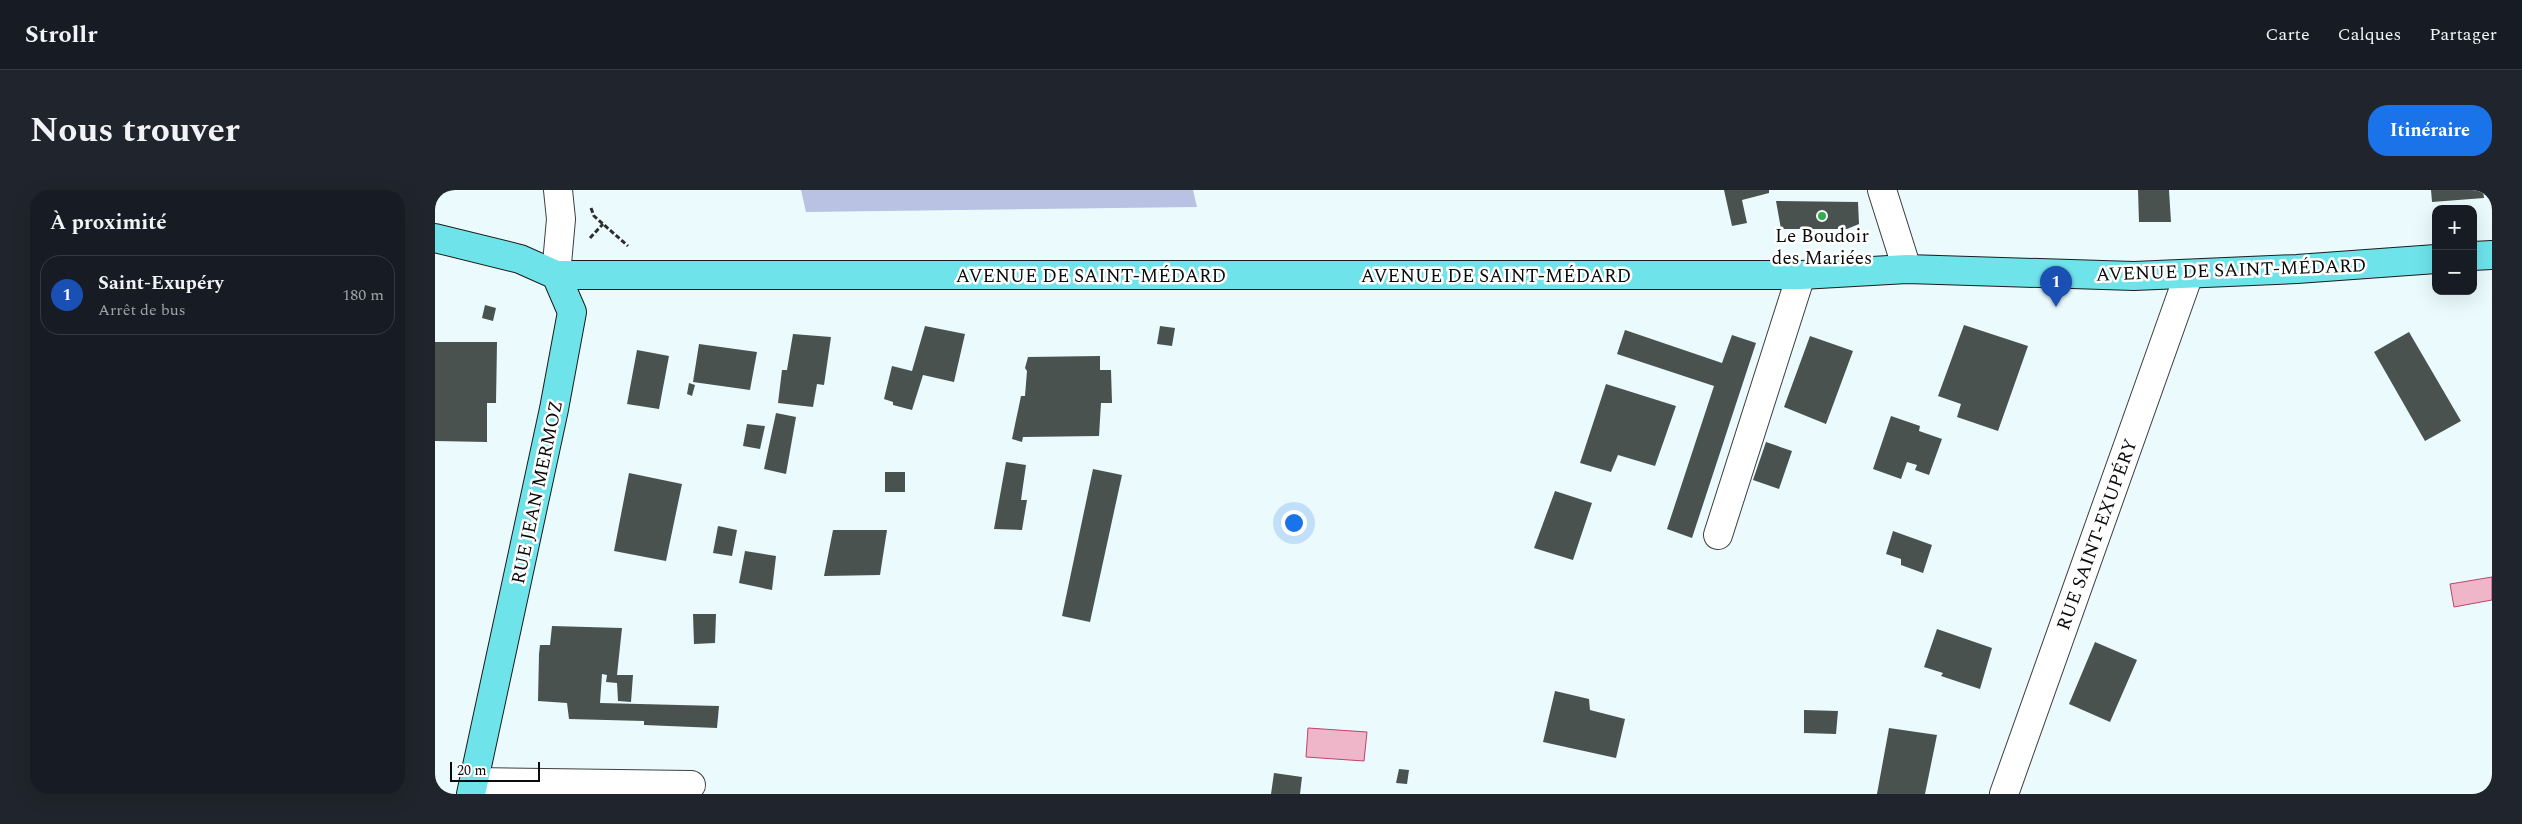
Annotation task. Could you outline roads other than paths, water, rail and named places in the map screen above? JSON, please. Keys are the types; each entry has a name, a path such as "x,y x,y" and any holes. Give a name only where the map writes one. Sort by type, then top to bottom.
{"main road":[{"path":"435,238 519,259 556,275"},
{"path":"2477,256 2492,255"},
{"name":"AVENUE DE SAINT-MÉDARD","path":"556,275 1801,275 1907,269 2134,276 2297,269 2432,259"},
{"name":"RUE JEAN MERMOZ","path":"473,788 552,418 572,312 556,275"}],"street":[{"name":"RUE JEAN MERMOZ","path":"556,275 561,219 558,190"},
{"path":"1882,190 1907,269"},
{"name":"RUE SAINT-EXUPÉRY","path":"2004,794 2189,274"},
{"path":"1718,535 1801,275"},
{"path":"473,788 691,786"}],"place":[{"name":"Le Boudoir des Mariées","path":"1822,216"},
{"name":"Saint-Exupéry","path":"2056,307"}]}
